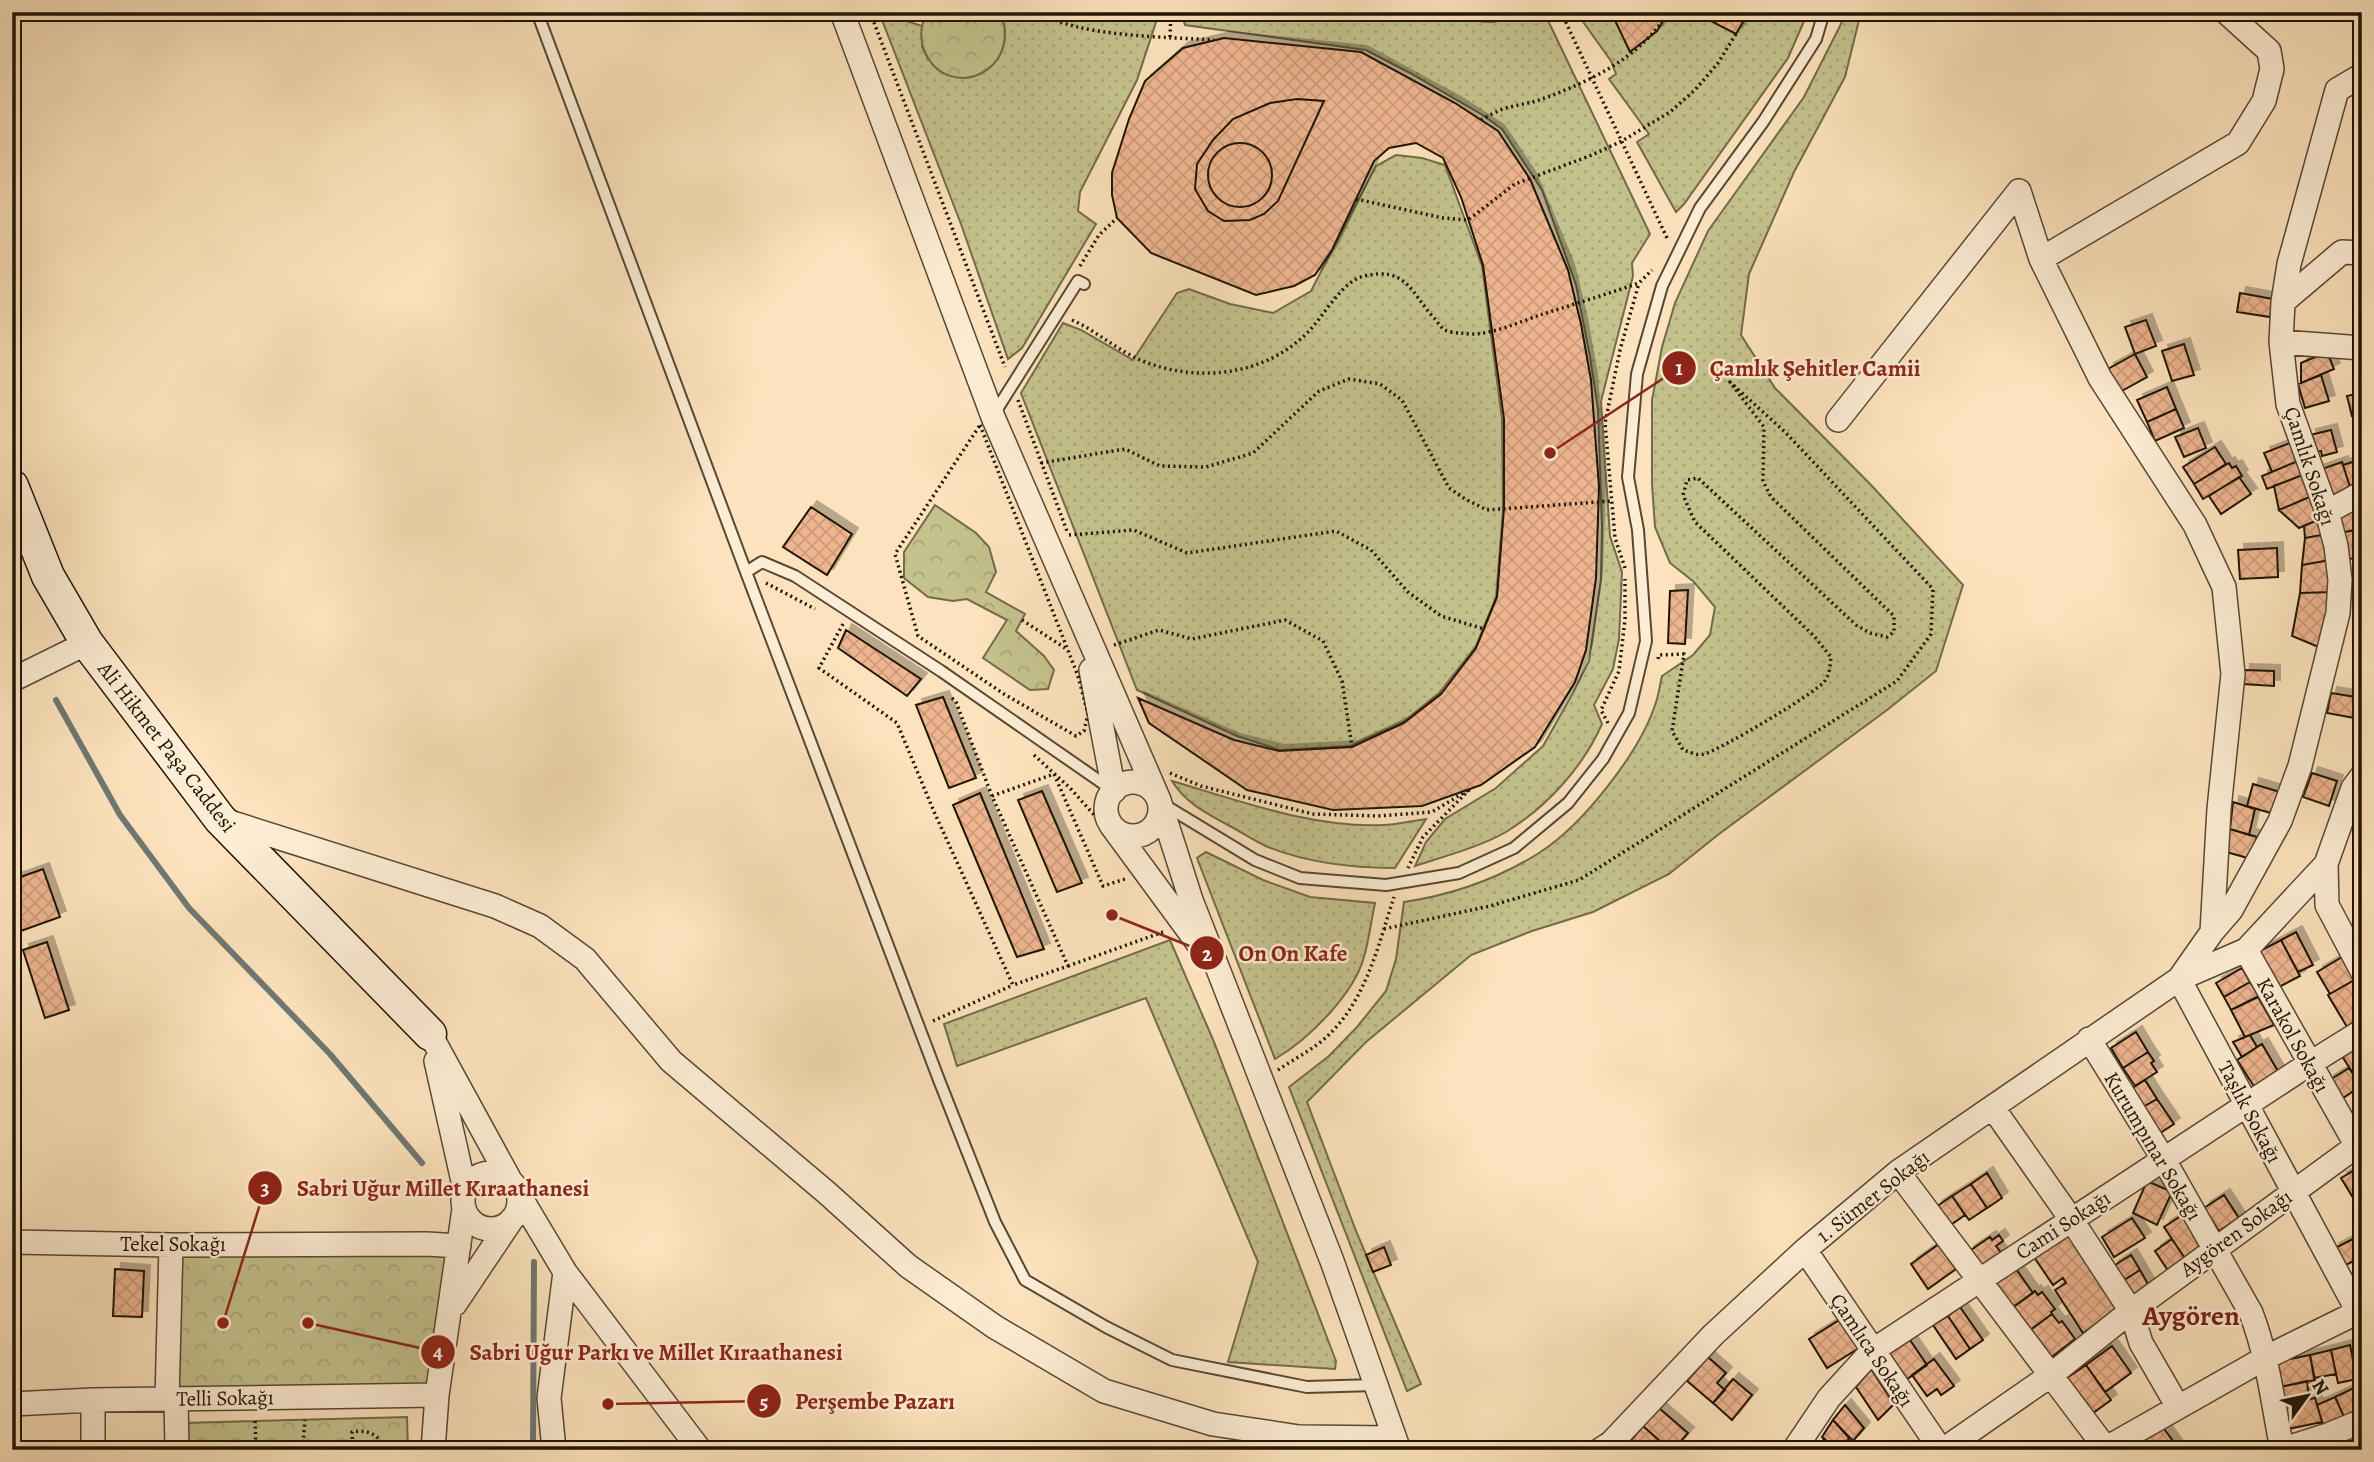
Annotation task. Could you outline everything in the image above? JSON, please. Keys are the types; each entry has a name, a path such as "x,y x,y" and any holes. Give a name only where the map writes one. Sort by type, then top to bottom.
{"main road":[{"name":"Ali Hikmet Paşa Caddesi","path":"12,486 48,576 87,643 220,819 430,1034"}],"street":[{"path":"220,819 495,906 540,926 585,959 670,1061 827,1193 908,1266 995,1328 1104,1391 1213,1424 1298,1437 1396,1444 1332,1261 1191,900 1159,800 1082,644 993,417 842,12"},
{"path":"2041,259 2238,144 2264,101 2272,69 2269,51 2226,12"},
{"name":"Çamlık Sokağı","path":"2179,979 2231,910 2280,821 2300,766 2338,613 2340,580 2336,546 2327,512 2288,404 2281,342 2289,264 2337,90 2361,77"},
{"path":"1838,420 2018,191 2041,259 2100,378 2195,525 2224,587 2233,674 2219,809 2212,932"},
{"path":"2283,302 2342,252 2362,253"},
{"path":"2281,342 2362,348"},
{"path":"2327,512 2362,493"},
{"path":"12,680 87,643"},
{"path":"1082,644 1114,790 1104,822"},
{"path":"2362,776 2353,788 2326,864 2328,905 2362,971"},
{"path":"1104,822 1117,831 1133,836 1149,831 1159,817 1159,800 1154,792 1139,783 1130,782 1114,790"},
{"path":"1104,822 1149,874 1220,975"},
{"path":"2179,979 2246,950 2326,864"},
{"name":"Karakol Sokağı","path":"2246,950 2309,1064 2360,1148"},
{"name":"1. Sümer Sokağı","path":"1600,1450 1611,1443 1713,1335 1805,1250 1898,1172 2179,979"},
{"name":"Taşlık Sokağı","path":"2179,979 2361,1314"},
{"name":"Cami Sokağı","path":"1794,1450 1829,1398 1872,1351 2246,1104 2362,1031"},
{"path":"430,1034 565,1272 700,1450"},
{"path":"430,1034 468,1217 483,1228 501,1227 514,1216"},
{"name":"Kurumpınar Sokağı","path":"2090,1040 2164,1160 2251,1313 2265,1358 2281,1450"},
{"path":"1993,1108 2071,1219 2131,1311 2141,1343 2178,1407"},
{"name":"Aygören Sokağı","path":"1942,1450 2051,1375 2214,1249 2360,1148"},
{"path":"1898,1172 2105,1449 2265,1358 2361,1314"},
{"path":"433,1450 437,1395 465,1199 477,1177 486,1173 504,1176 514,1186 518,1207 451,1309"},
{"name":"Tekel Sokağı","path":"12,1242 459,1246"},
{"path":"171,1245 171,1399 177,1450"},
{"name":"Çamlıca Sokağı","path":"1805,1250 1942,1450"},
{"path":"554,1450 549,1398 565,1272"},
{"name":"Telli Sokağı","path":"12,1404 93,1400 437,1395"},
{"path":"93,1400 93,1450"},
{"path":"2281,1450 2328,1435 2362,1420"}],"lane":[{"path":"537,12 746,572 995,1222 1025,1280 1106,1327 1172,1360 1307,1387 1375,1384"},
{"path":"1159,800 1175,813 1255,860 1300,878 1386,886 1459,873 1514,848 1568,803 1603,758 1629,713 1646,641 1639,530 1629,477 1637,374 1662,286 1700,208 1763,122 1816,39 1824,12"},
{"path":"993,417 1078,281 1084,284"},
{"path":"746,572 762,562 795,576 941,671 1114,790"}],"path":[{"path":"870,12 1069,535 1134,530 1187,554 1336,531 1371,550 1408,592 1441,616 1484,629"},
{"path":"906,12 923,20"},
{"path":"1041,12 1051,20 1097,30 1214,40"},
{"path":"1170,37 1171,12"},
{"path":"1459,12 1499,15 1510,12"},
{"path":"1561,12 1667,238 1664,247"},
{"path":"1481,120 1507,107 1539,100 1607,70 1657,30 1668,12"},
{"path":"1356,199 1443,218 1468,220 1515,184 1568,165 1622,141 1670,112 1695,90 1718,63 1736,34"},
{"path":"1080,267 1099,235 1117,218"},
{"path":"1609,725 1601,710 1619,671 1625,619 1625,568 1615,538 1605,424 1620,350 1639,283 1657,264"},
{"path":"1069,318 1144,362 1183,373 1213,373 1238,370 1260,363 1286,349 1307,333 1346,288 1362,276 1384,274 1400,277 1415,290 1426,309 1445,330 1465,334 1492,331 1639,283"},
{"path":"1041,463 1125,449 1160,466 1206,467 1253,453 1319,391 1349,379 1380,384 1402,400 1449,488 1487,510 1612,501"},
{"path":"980,425 1082,644 1078,676 1088,714 1084,731 1076,736 1004,694 918,636 895,555 980,425"},
{"path":"746,572 821,612"},
{"path":"1022,620 1082,644 1111,646 1160,630 1192,639 1285,620 1323,641 1342,681 1352,747"},
{"path":"844,623 820,668 897,723 1013,985"},
{"path":"947,694 956,702 992,796 1068,966"},
{"path":"1034,755 1104,822"},
{"path":"992,796 1054,774"},
{"path":"1054,774 1103,886 1149,874"},
{"path":"933,1021 1013,985 1174,929"},
{"path":"303,1443 305,1420"},
{"path":"220,1450 256,1449 255,1421"},
{"path":"352,1450 352,1432 358,1431 368,1431 375,1435 386,1450"},
{"path":"288,1450 303,1443 317,1450"}],"green space":[{"path":"879,12 922,26 922,47 928,59 980,74 995,62 1003,48 1005,31 1000,12 1158,12 1137,80 1080,192 1078,211 1096,224 1022,348 1008,359 961,224"},
{"path":"927,12 1000,12 1005,33 1002,51 993,64 981,74 966,78 951,76 937,68 922,44 922,28"},
{"path":"1181,12 1378,12 1488,22 1544,12 1650,234 1632,263 1633,276 1601,401 1610,536 1622,572 1619,639 1613,669 1594,705 1602,724 1585,756 1562,785 1536,811 1486,842 1415,866 1426,842 1445,819 1496,788 1543,746 1589,661 1601,579 1598,409 1576,285 1542,190 1502,129 1481,114 1366,50 1185,25"},
{"path":"1576,12 1808,12 1788,58 1676,212 1637,142 1649,134 1609,79 1616,74 1611,61"},
{"path":"1844,12 1861,12 1845,77 1794,172 1749,274 1741,335 1775,388 1872,486 1963,585 1936,671 1669,874 1593,912 1532,931 1471,955 1366,1042 1307,1102 1356,1231 1421,1384 1407,1391 1289,1087 1329,1056 1386,991 1396,959 1404,902 1439,895 1491,878 1524,862 1556,840 1591,806 1624,764 1648,721 1662,676 1693,655 1710,635 1715,607 1694,582 1670,563 1655,527 1652,400 1662,347 1675,303 1708,231 1804,97 1841,24"},
{"path":"1396,155 1422,158 1445,165 1482,266 1502,419 1503,510 1496,597 1476,646 1439,693 1403,722 1350,746 1280,750 1237,736 1137,690 1021,393 1063,323 1081,330 1133,360 1177,293 1189,289 1230,304 1273,313 1311,291 1376,166"},
{"path":"935,505 976,533 989,547 996,572 986,592 1025,614 1016,631 1044,656 1054,670 1048,689 1030,690 983,658 1007,620 967,599 953,601 928,597 904,578 904,552"},
{"path":"1172,781 1303,818 1356,825 1388,825 1426,819 1395,868 1330,864 1299,857 1258,842 1196,806"},
{"path":"1206,852 1263,880 1310,897 1375,903 1364,957 1351,986 1315,1028 1275,1059 1197,858"},
{"path":"1170,940 1214,1042 1336,1361 1335,1369 1228,1362 1258,1262 1146,998 957,1066 944,1024"},
{"path":"171,1245 458,1251 437,1395 167,1399"},
{"path":"407,1417 408,1450 185,1450 184,1423"}],"building":[{"path":"1611,12 1668,12 1657,31 1630,52"},
{"path":"1699,12 1749,12 1736,34 1699,15"},
{"path":"1224,38 1361,52 1455,103 1498,131 1530,179 1568,270 1591,380 1599,487 1596,578 1586,650 1575,682 1535,747 1481,785 1422,806 1333,810 1247,790 1149,723 1138,698 1234,740 1279,751 1352,747 1404,723 1441,694 1476,648 1497,597 1504,508 1504,419 1483,265 1461,197 1443,158 1416,143 1389,148 1374,161 1332,250 1315,275 1294,286 1256,295 1151,253 1117,218 1112,195 1112,173 1129,119 1145,81 1183,48"},
{"path":"1297,99 1324,101 1278,201 1264,214 1250,220 1224,221 1208,211 1195,189 1197,164 1213,140 1233,119 1270,103"},
{"path":"1234,143 1246,143 1263,152 1270,163 1270,187 1263,198 1246,207 1234,207 1222,202 1213,193 1208,181 1208,169 1213,157 1222,148"},
{"path":"2240,293 2273,299 2270,317 2237,312"},
{"path":"2146,320 2156,346 2135,354 2125,327"},
{"path":"2184,344 2194,375 2172,381 2162,351"},
{"path":"2327,352 2334,369 2301,383 2301,363"},
{"path":"2135,354 2147,377 2120,392 2108,369"},
{"path":"2321,375 2329,401 2305,408 2298,384"},
{"path":"2167,387 2176,409 2147,422 2137,400"},
{"path":"2361,393 2362,414 2352,416 2347,396"},
{"path":"2176,409 2184,428 2155,441 2147,422"},
{"path":"2198,428 2206,448 2184,457 2175,437"},
{"path":"2331,430 2337,452 2322,456 2321,451 2314,452 2310,435"},
{"path":"2290,443 2300,460 2272,472 2264,453"},
{"path":"2215,447 2226,464 2194,484 2183,467"},
{"path":"2362,459 2362,486 2351,490 2343,465"},
{"path":"2300,460 2305,474 2267,489 2262,476"},
{"path":"2342,462 2351,490 2329,499 2319,470"},
{"path":"2229,463 2232,468 2236,466 2242,476 2203,499 2194,484"},
{"path":"2305,474 2314,495 2279,510 2274,486"},
{"path":"2239,477 2251,494 2221,514 2209,496"},
{"path":"2314,495 2322,518 2299,528 2279,510"},
{"path":"2356,500 2359,512 2362,512 2362,529 2339,533 2335,516"},
{"path":"811,507 852,534 827,575 783,547"},
{"path":"2322,518 2327,534 2305,538 2304,526"},
{"path":"2360,529 2362,558 2344,559 2339,533"},
{"path":"2327,534 2330,560 2302,565 2305,538"},
{"path":"2277,548 2278,577 2240,579 2238,550"},
{"path":"2330,560 2332,592 2300,593 2302,565"},
{"path":"1688,590 1685,644 1668,643 1670,591"},
{"path":"2332,592 2321,648 2292,636 2300,593"},
{"path":"846,630 921,679 907,696 838,648"},
{"path":"2244,670 2274,671 2274,686 2243,684"},
{"path":"2331,693 2362,698 2360,719 2327,713"},
{"path":"943,697 976,778 949,788 916,705"},
{"path":"2312,773 2337,781 2329,806 2303,797"},
{"path":"2253,784 2280,792 2274,814 2247,806"},
{"path":"1042,791 1082,883 1057,892 1018,800"},
{"path":"980,793 1044,949 1017,957 953,805"},
{"path":"2233,802 2255,809 2249,835 2230,829"},
{"path":"2230,829 2257,837 2251,859 2223,851"},
{"path":"43,869 60,917 18,932 12,915 12,880"},
{"path":"2357,885 2362,885 2362,914 2356,914"},
{"path":"2356,914 2362,914 2362,939 2358,939"},
{"path":"2296,932 2313,965 2298,972 2281,940"},
{"path":"2281,940 2300,976 2277,988 2258,952"},
{"path":"47,942 69,1010 45,1018 23,950"},
{"path":"2342,957 2356,979 2330,994 2317,972"},
{"path":"2242,968 2250,982 2224,997 2216,983"},
{"path":"2356,979 2362,990 2362,1018 2347,1027 2328,995"},
{"path":"2250,982 2259,996 2231,1010 2224,997"},
{"path":"2258,997 2274,1025 2245,1037 2231,1010"},
{"path":"2136,1032 2148,1052 2123,1068 2111,1048"},
{"path":"2250,1035 2257,1047 2242,1057 2233,1042"},
{"path":"2262,1044 2279,1073 2255,1088 2237,1060"},
{"path":"2359,1044 2362,1048 2361,1086 2342,1056"},
{"path":"2148,1052 2157,1072 2135,1086 2123,1068"},
{"path":"2349,1068 2361,1086 2340,1100 2328,1081"},
{"path":"2145,1080 2157,1099 2143,1107 2131,1089"},
{"path":"2157,1099 2174,1124 2160,1133 2143,1107"},
{"path":"2358,1168 2362,1174 2362,1197 2355,1201 2341,1178"},
{"path":"1987,1173 2002,1198 1987,1208 1971,1184"},
{"path":"2147,1181 2172,1192 2157,1225 2133,1213"},
{"path":"1971,1184 1987,1208 1969,1220 1952,1196"},
{"path":"2224,1195 2239,1218 2219,1231 2204,1208"},
{"path":"1952,1196 1965,1215 1949,1226 1936,1207"},
{"path":"2362,1207 2362,1223 2355,1210"},
{"path":"2184,1214 2206,1247 2186,1260 2164,1227"},
{"path":"2132,1218 2145,1238 2114,1257 2102,1237"},
{"path":"2362,1230 2362,1246 2355,1234"},
{"path":"2070,1233 2120,1309 2083,1333 2055,1290 2066,1283 2063,1278 2053,1285 2034,1257"},
{"path":"1999,1235 2003,1241 1996,1246 2003,1255 1981,1270 1968,1252 1990,1237 1992,1240"},
{"path":"2357,1237 2362,1246 2362,1257 2342,1267 2333,1249"},
{"path":"2172,1239 2186,1260 2169,1272 2155,1251"},
{"path":"1939,1244 1956,1269 1928,1289 1911,1264"},
{"path":"1384,1247 1391,1265 1373,1272 1366,1255"},
{"path":"2131,1255 2140,1270 2121,1282 2112,1267"},
{"path":"115,1269 144,1271 142,1317 113,1316"},
{"path":"2016,1269 2033,1293 2012,1308 1994,1284"},
{"path":"2140,1270 2149,1286 2131,1297 2121,1282"},
{"path":"2362,1271 2362,1295 2350,1277"},
{"path":"2035,1291 2038,1295 2042,1292 2055,1309 2029,1331 2012,1308"},
{"path":"1960,1307 1983,1340 1970,1349 1948,1316"},
{"path":"2052,1314 2059,1323 2062,1321 2075,1339 2049,1359 2029,1331"},
{"path":"1948,1316 1970,1349 1956,1359 1933,1325"},
{"path":"1841,1319 1859,1348 1827,1368 1809,1339"},
{"path":"1910,1340 1927,1365 1903,1382 1885,1356"},
{"path":"2350,1345 2357,1379 2338,1383 2331,1350"},
{"path":"2112,1346 2131,1373 2105,1392 2086,1365"},
{"path":"2331,1350 2336,1374 2314,1378 2310,1355"},
{"path":"2310,1355 2315,1380 2280,1387 2275,1362"},
{"path":"1708,1357 1726,1373 1717,1383 1725,1390 1713,1403 1687,1381"},
{"path":"1934,1359 1954,1386 1941,1395 1937,1389 1927,1396 1912,1375"},
{"path":"2362,1359 2362,1382 2358,1383 2354,1364"},
{"path":"2086,1365 2111,1400 2093,1413 2067,1378"},
{"path":"1871,1369 1894,1404 1878,1420 1856,1387"},
{"path":"1733,1379 1752,1395 1732,1420 1713,1403"},
{"path":"2307,1381 2309,1399 2283,1405 2280,1387"},
{"path":"2356,1387 2362,1400 2362,1410 2345,1419 2335,1397"},
{"path":"2335,1397 2345,1419 2324,1428 2317,1405"},
{"path":"2315,1398 2322,1422 2288,1429 2283,1405"},
{"path":"1845,1405 1864,1428 1853,1441 1833,1420"},
{"path":"1659,1408 1688,1433 1673,1450 1643,1426"},
{"path":"1833,1420 1849,1438 1842,1450 1838,1450 1822,1437"},
{"path":"1643,1426 1663,1444 1658,1450 1633,1450 1627,1445"},
{"path":"2162,1426 2178,1448 2176,1450 2151,1450 2143,1440"},
{"path":"2358,1435 2362,1450 2345,1450 2341,1440"},
{"path":"1824,1439 1838,1450 1816,1450"},
{"path":"2143,1440 2151,1450 2126,1450"},
{"path":"2341,1440 2345,1450 2327,1450 2325,1446"}],"waterway":[{"path":"56,700 120,815 189,908 330,1054 422,1163"},
{"path":"533,1450 534,1262"}],"place":[{"name":"Çamlık Şehitler Camii","path":"1550,453"},
{"name":"On On Kafe","path":"1112,915"},
{"name":"Sabri Uğur Millet Kıraathanesi","path":"223,1323"},
{"name":"Sabri Uğur Parkı ve Millet Kıraathanesi","path":"308,1323"},
{"name":"Perşembe Pazarı","path":"608,1404"}],"district":[{"name":"Aygören","path":"2191,1315"}]}
